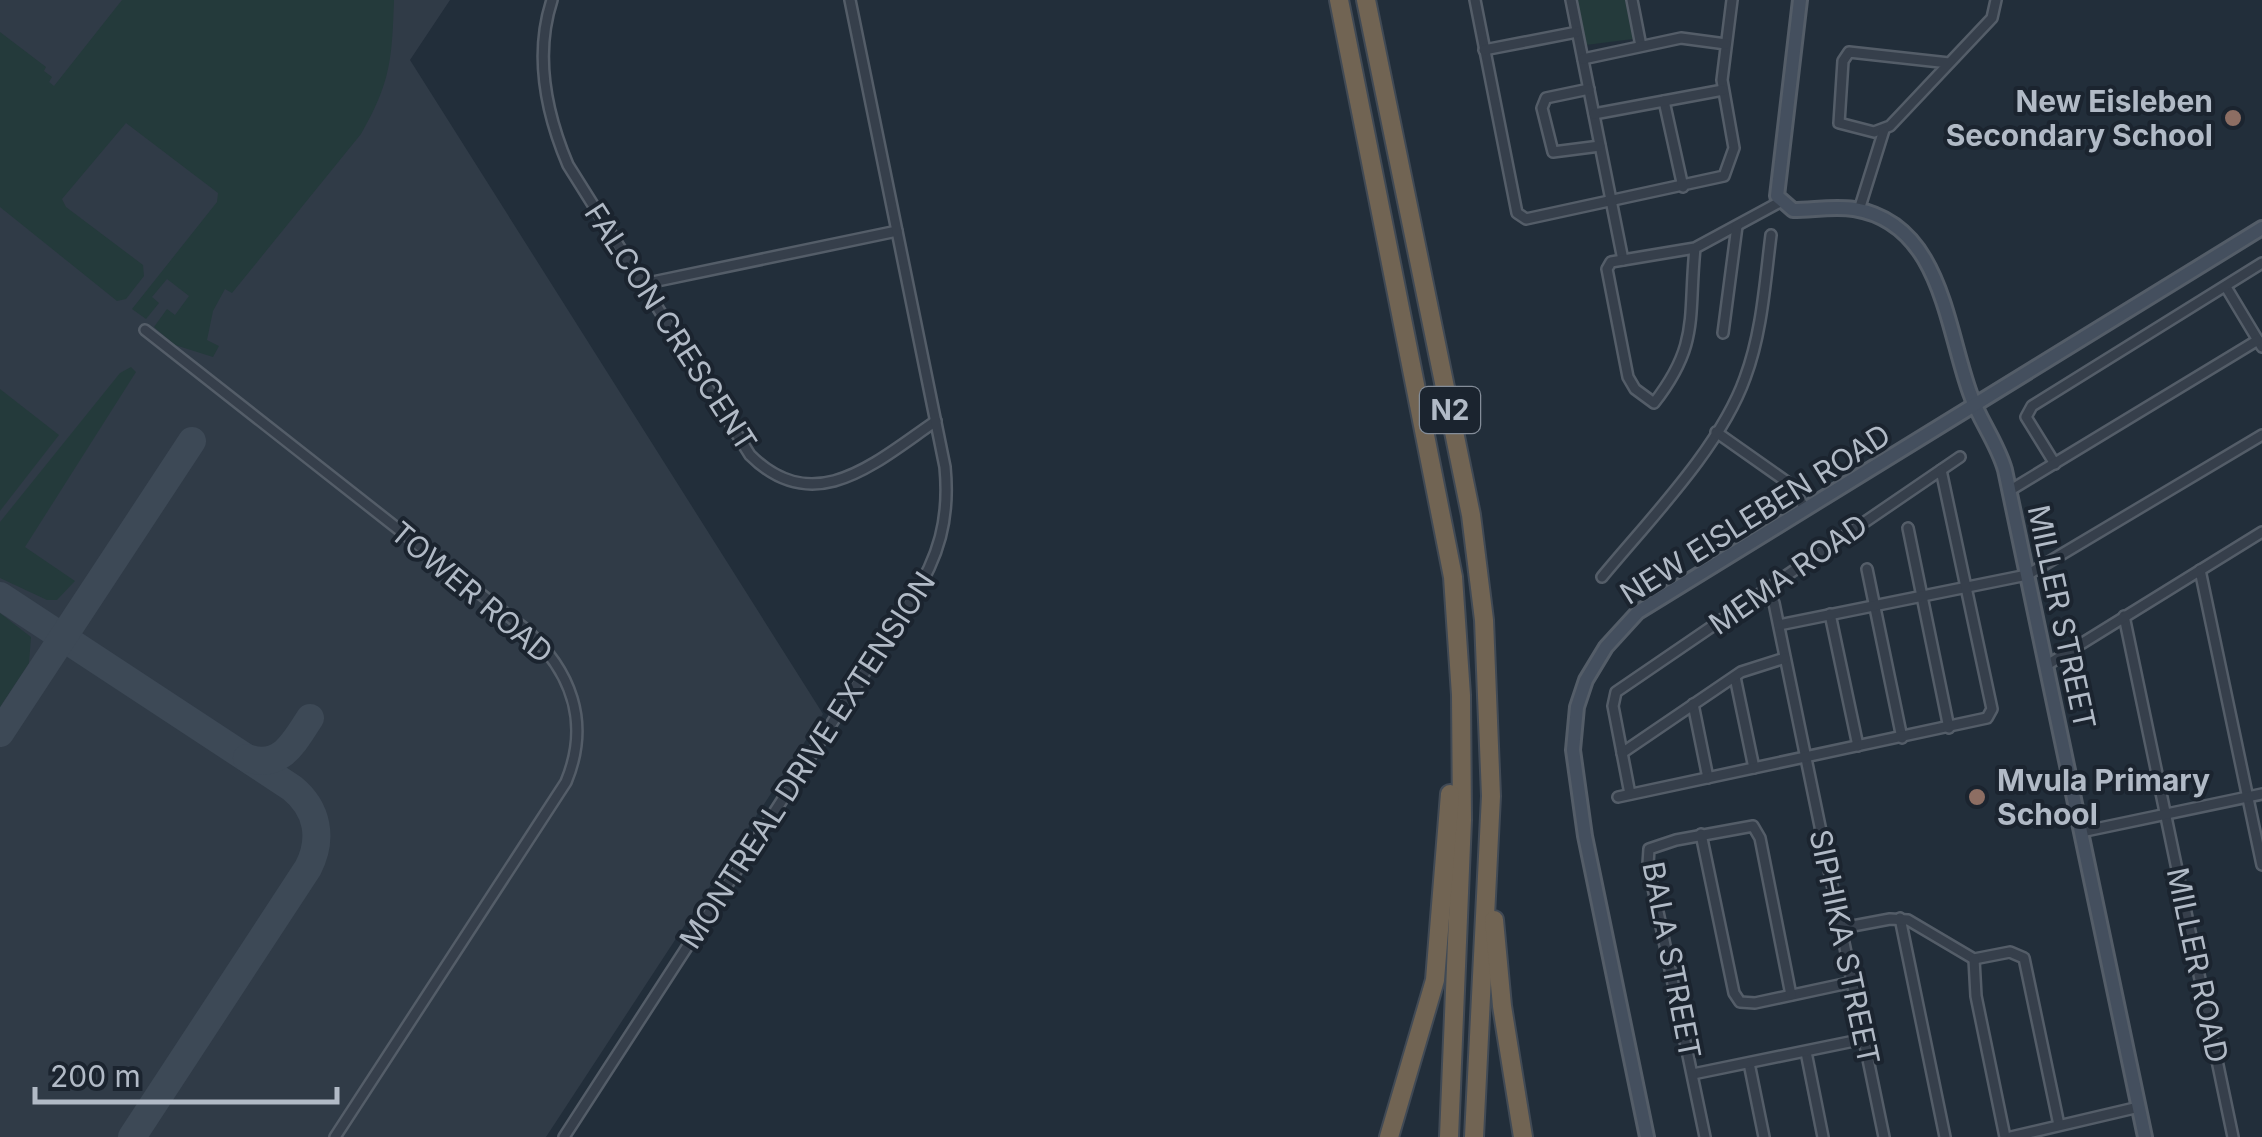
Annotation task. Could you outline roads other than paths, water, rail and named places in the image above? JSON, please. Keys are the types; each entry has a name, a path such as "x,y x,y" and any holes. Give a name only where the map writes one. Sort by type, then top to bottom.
{"highway":[{"name":"N2","path":"1339,0 1452,578 1461,695 1462,820 1449,1137"},
{"name":"N2","path":"1366,0 1474,531 1488,674 1489,825 1474,1137"},
{"path":"1389,1137 1428,1018 1438,967 1446,880 1451,721 1461,695"},
{"path":"1489,825 1498,975 1524,1137"}],"street":[{"name":"FALCON CRESCENT","path":"552,0 546,18 544,79 558,141 572,173 750,455 779,478 814,485 842,480 936,421"},
{"name":"MONTREAL DRIVE EXTENSION","path":"564,1137 924,580 946,520 945,467 850,0"},
{"path":"1475,0 1519,216 1526,219 1718,180 1732,164 1734,148 1723,90 1732,0"},
{"path":"1571,0 1624,260"},
{"path":"1632,0 1641,46"},
{"path":"1800,0 1776,186 1780,202 1793,210 1859,210 1884,130 1992,18 1996,0"},
{"path":"1484,50 1578,32"},
{"path":"1583,59 1682,38 1726,44"},
{"path":"1884,130 1839,123 1843,61 1849,52 1949,63"},
{"path":"1589,89 1546,98 1542,108 1553,152 1600,146"},
{"path":"1594,114 1723,90"},
{"path":"1664,102 1682,187"},
{"path":"1695,248 1687,346 1676,374 1654,403 1631,384 1607,269 1611,262 1695,248 1780,202"},
{"name":"MILLER STREET","path":"1859,210 1890,224 1923,255 1939,289 1976,406 2001,458 2144,1137"},
{"path":"1722,332 1737,226"},
{"name":"NEW EISLEBEN ROAD","path":"1647,1137 1575,774 1574,729 1581,693 1598,657 1633,616 2262,228"},
{"path":"642,284 897,232"},
{"path":"1602,576 1716,432 1739,394 1756,346 1771,235"},
{"path":"2055,464 2026,417 2032,406 2262,263"},
{"path":"2009,491 2260,343 2226,287"},
{"name":"TOWER ROAD","path":"145,330 524,628 553,656 572,694 576,752 566,782 335,1137"},
{"path":"1716,432 1787,482 1806,510"},
{"path":"1778,625 2027,574 2262,435"},
{"name":"MEMA ROAD","path":"1622,753 1613,706 1616,692 1960,457"},
{"path":"1618,797 1982,721 1992,709 1941,470"},
{"path":"1908,528 1949,728"},
{"path":"2047,664 2262,532"},
{"path":"1868,570 1902,738"},
{"path":"2200,570 2262,865"},
{"name":"SIPHIKA STREET","path":"1765,591 1774,603 1884,1137"},
{"path":"1830,614 1858,746"},
{"name":"MILLER ROAD","path":"2124,616 2233,1137"},
{"path":"1630,794 1622,753 1735,677 1785,658"},
{"path":"1735,677 1754,768"},
{"path":"1693,704 1708,778"},
{"path":"2081,832 2262,794"},
{"path":"1791,996 1757,832 1748,825 1701,834 1734,993 1740,1002 1749,1004 1791,996 1853,982"},
{"name":"BALA STREET","path":"1701,834 1653,846 1648,864 1706,1137"},
{"path":"1900,918 1944,1137"},
{"path":"1842,928 1900,918 1974,959 2010,952 2024,958 2059,1125"},
{"path":"1974,959 1976,996 2008,1137 2139,1107"},
{"name":"BALA STREET","path":"1693,1074 1864,1039"},
{"path":"1806,1052 1823,1137"},
{"path":"1749,1063 1764,1137"}],"place":[{"name":"New Eisleben Secondary School","path":"2233,118"},
{"name":"Mvula Primary School","path":"1977,797"}]}
